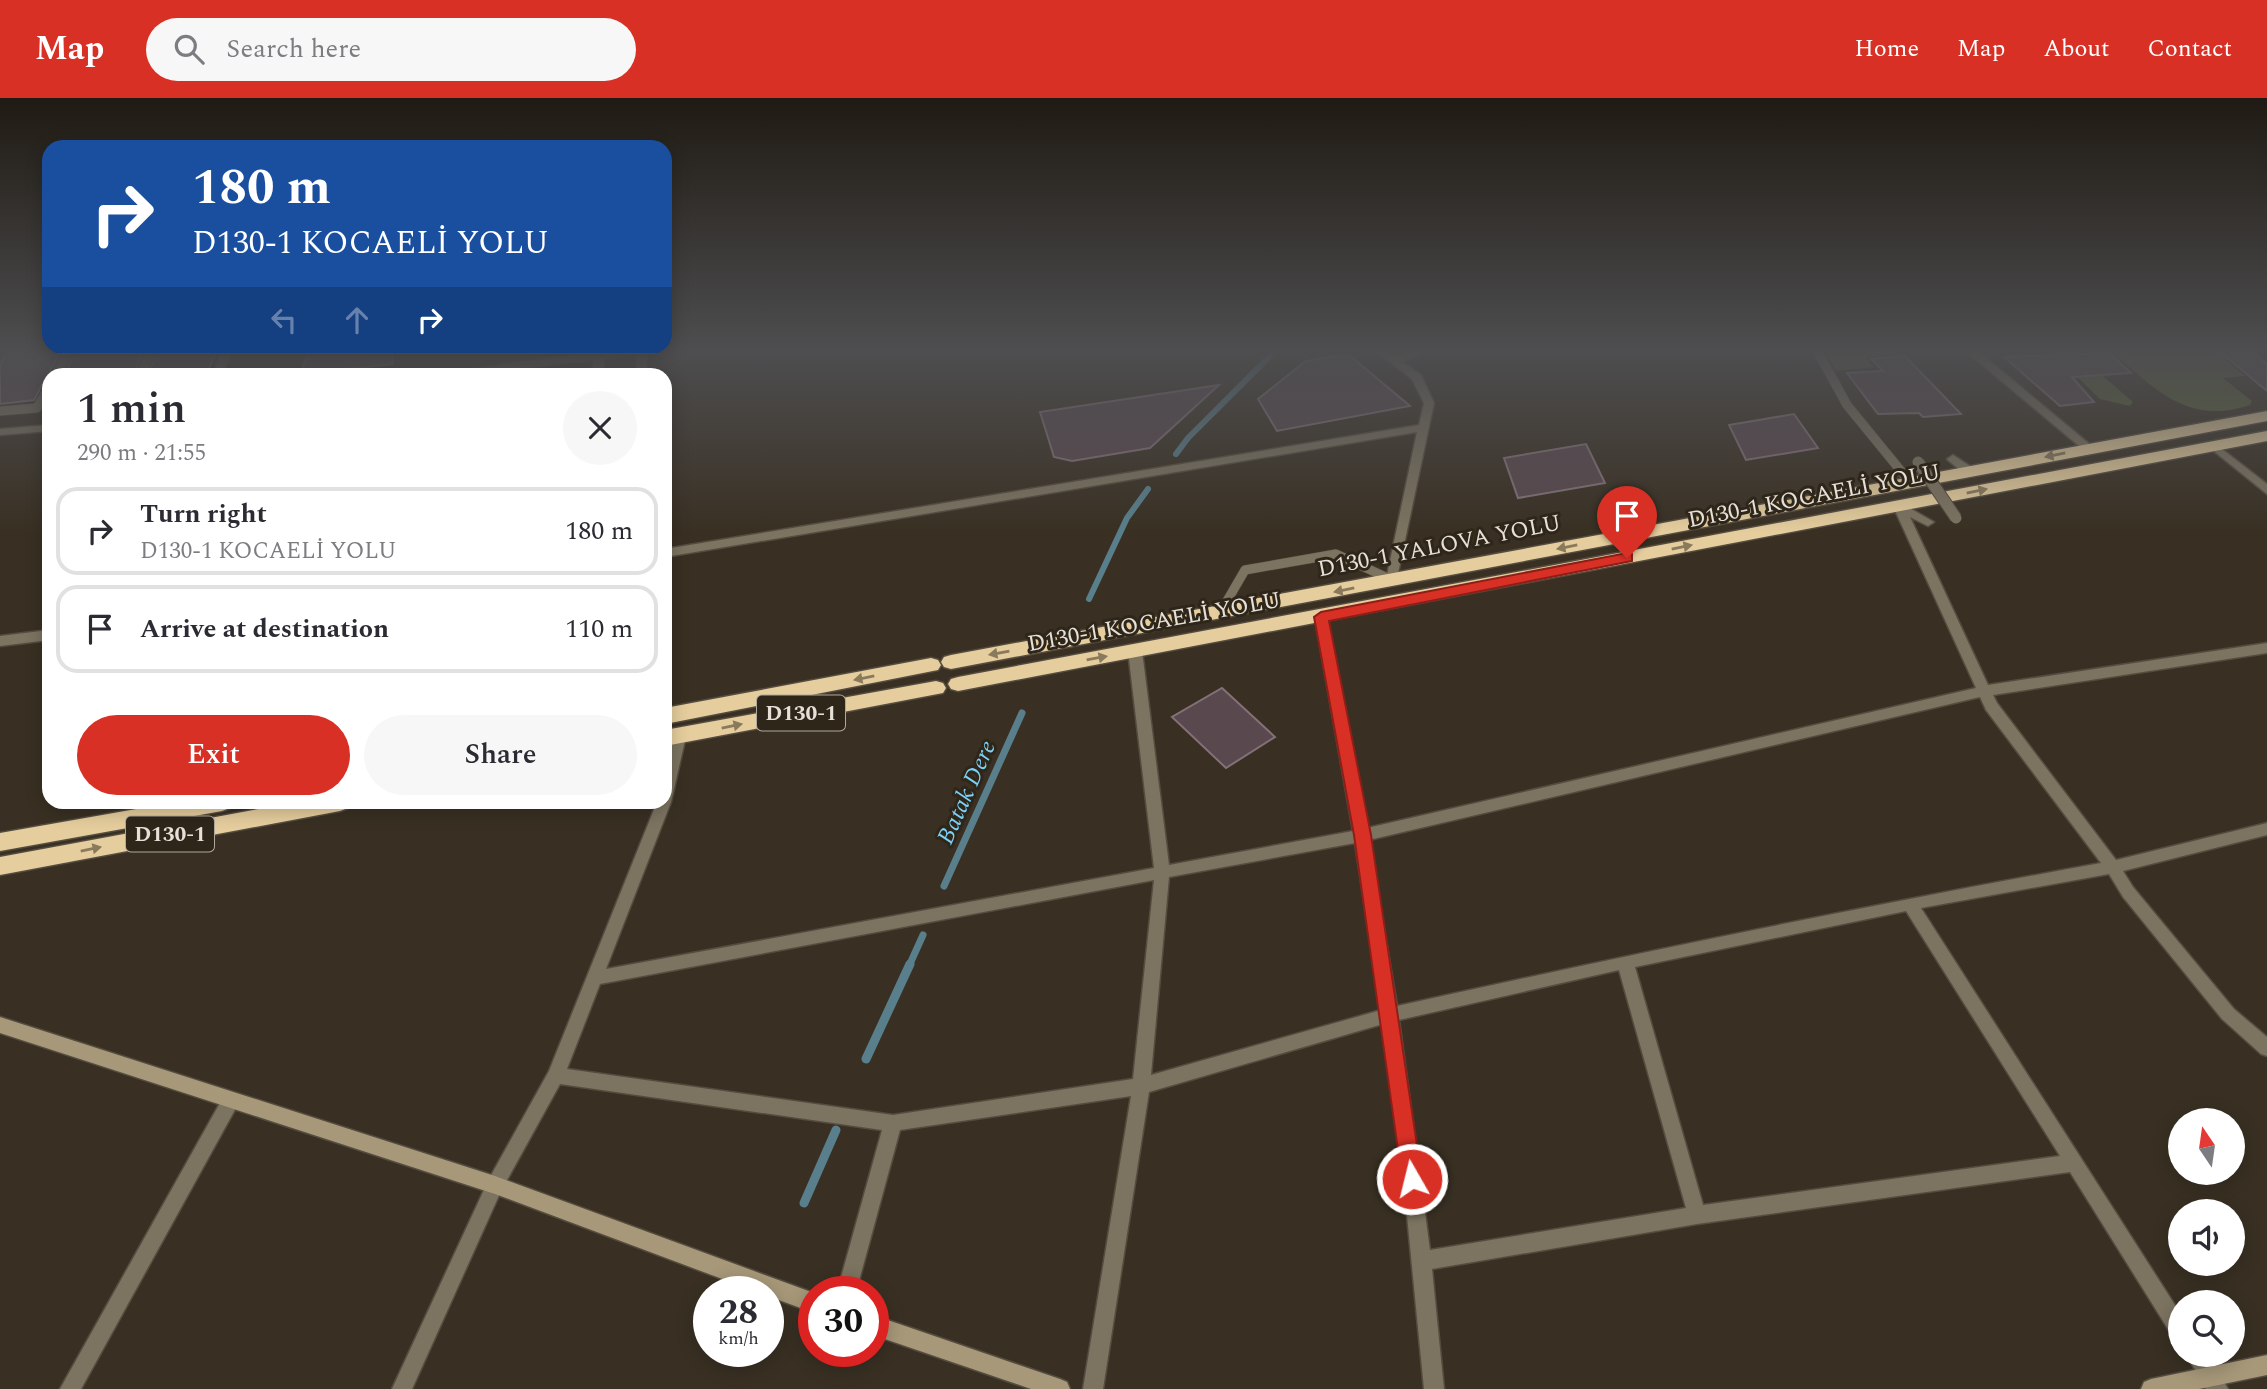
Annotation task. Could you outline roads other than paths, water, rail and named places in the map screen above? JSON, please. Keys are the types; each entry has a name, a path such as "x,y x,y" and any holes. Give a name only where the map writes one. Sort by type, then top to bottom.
{"highway":[{"name":"D130-1 YALOVA YOLU","path":"672,715 2267,416"},
{"name":"D130-1 KOCAELİ YOLU","path":"958,684 2267,436"},
{"name":"D130-1","path":"672,737 936,688"},
{"name":"D130-1","path":"0,842 183,809"},
{"name":"D130-1","path":"0,866 303,809"},
{"path":"0,836 59,831"},
{"path":"0,873 57,855"}],"street":[{"path":"1392,580 1427,412"},
{"path":"2045,412 2089,449"},
{"path":"672,552 1423,428"},
{"path":"0,432 42,429"},
{"path":"2214,446 2267,490"},
{"path":"1953,459 1969,471"},
{"path":"1918,462 1956,518"},
{"path":"1899,506 1928,522"},
{"path":"1899,506 1991,706 2113,867 2128,892 2228,1014 2267,1048"},
{"path":"1321,617 1363,835 1423,1261 1434,1389"},
{"path":"0,641 42,636"},
{"path":"595,978 1363,835 1984,691 2267,648"},
{"path":"1093,1389 1141,1086 1162,873 1135,651"},
{"path":"402,1389 495,1185 555,1075 661,809"},
{"path":"555,1075 893,1123 1141,1086 1389,1015 1625,962 1910,904 2113,867 2267,829"},
{"path":"1910,904 2168,1312"},
{"path":"1625,962 1697,1215"},
{"path":"0,1026 495,1185 798,1297"},
{"path":"70,1389 231,1100"},
{"path":"850,1276 893,1123"},
{"path":"1423,1261 1697,1215 2072,1163"},
{"path":"889,1330 1060,1389"},
{"path":"2151,1389 2214,1383 2267,1365"},
{"path":"2204,1367 2214,1383"}],"lane":[{"path":"1852,412 1910,482"},
{"path":"1220,612 1245,570 1336,554 1392,580"}],"waterway":[{"name":"Batak Dere","path":"1176,454 1214,412"},
{"name":"Batak Dere","path":"1089,599 1127,518 1148,489"},
{"name":"Batak Dere","path":"944,886 1022,713"},
{"name":"Batak Dere","path":"909,966 923,935"},
{"name":"Batak Dere","path":"866,1059 910,964"},
{"name":"Batak Dere","path":"804,1203 836,1130"}]}
